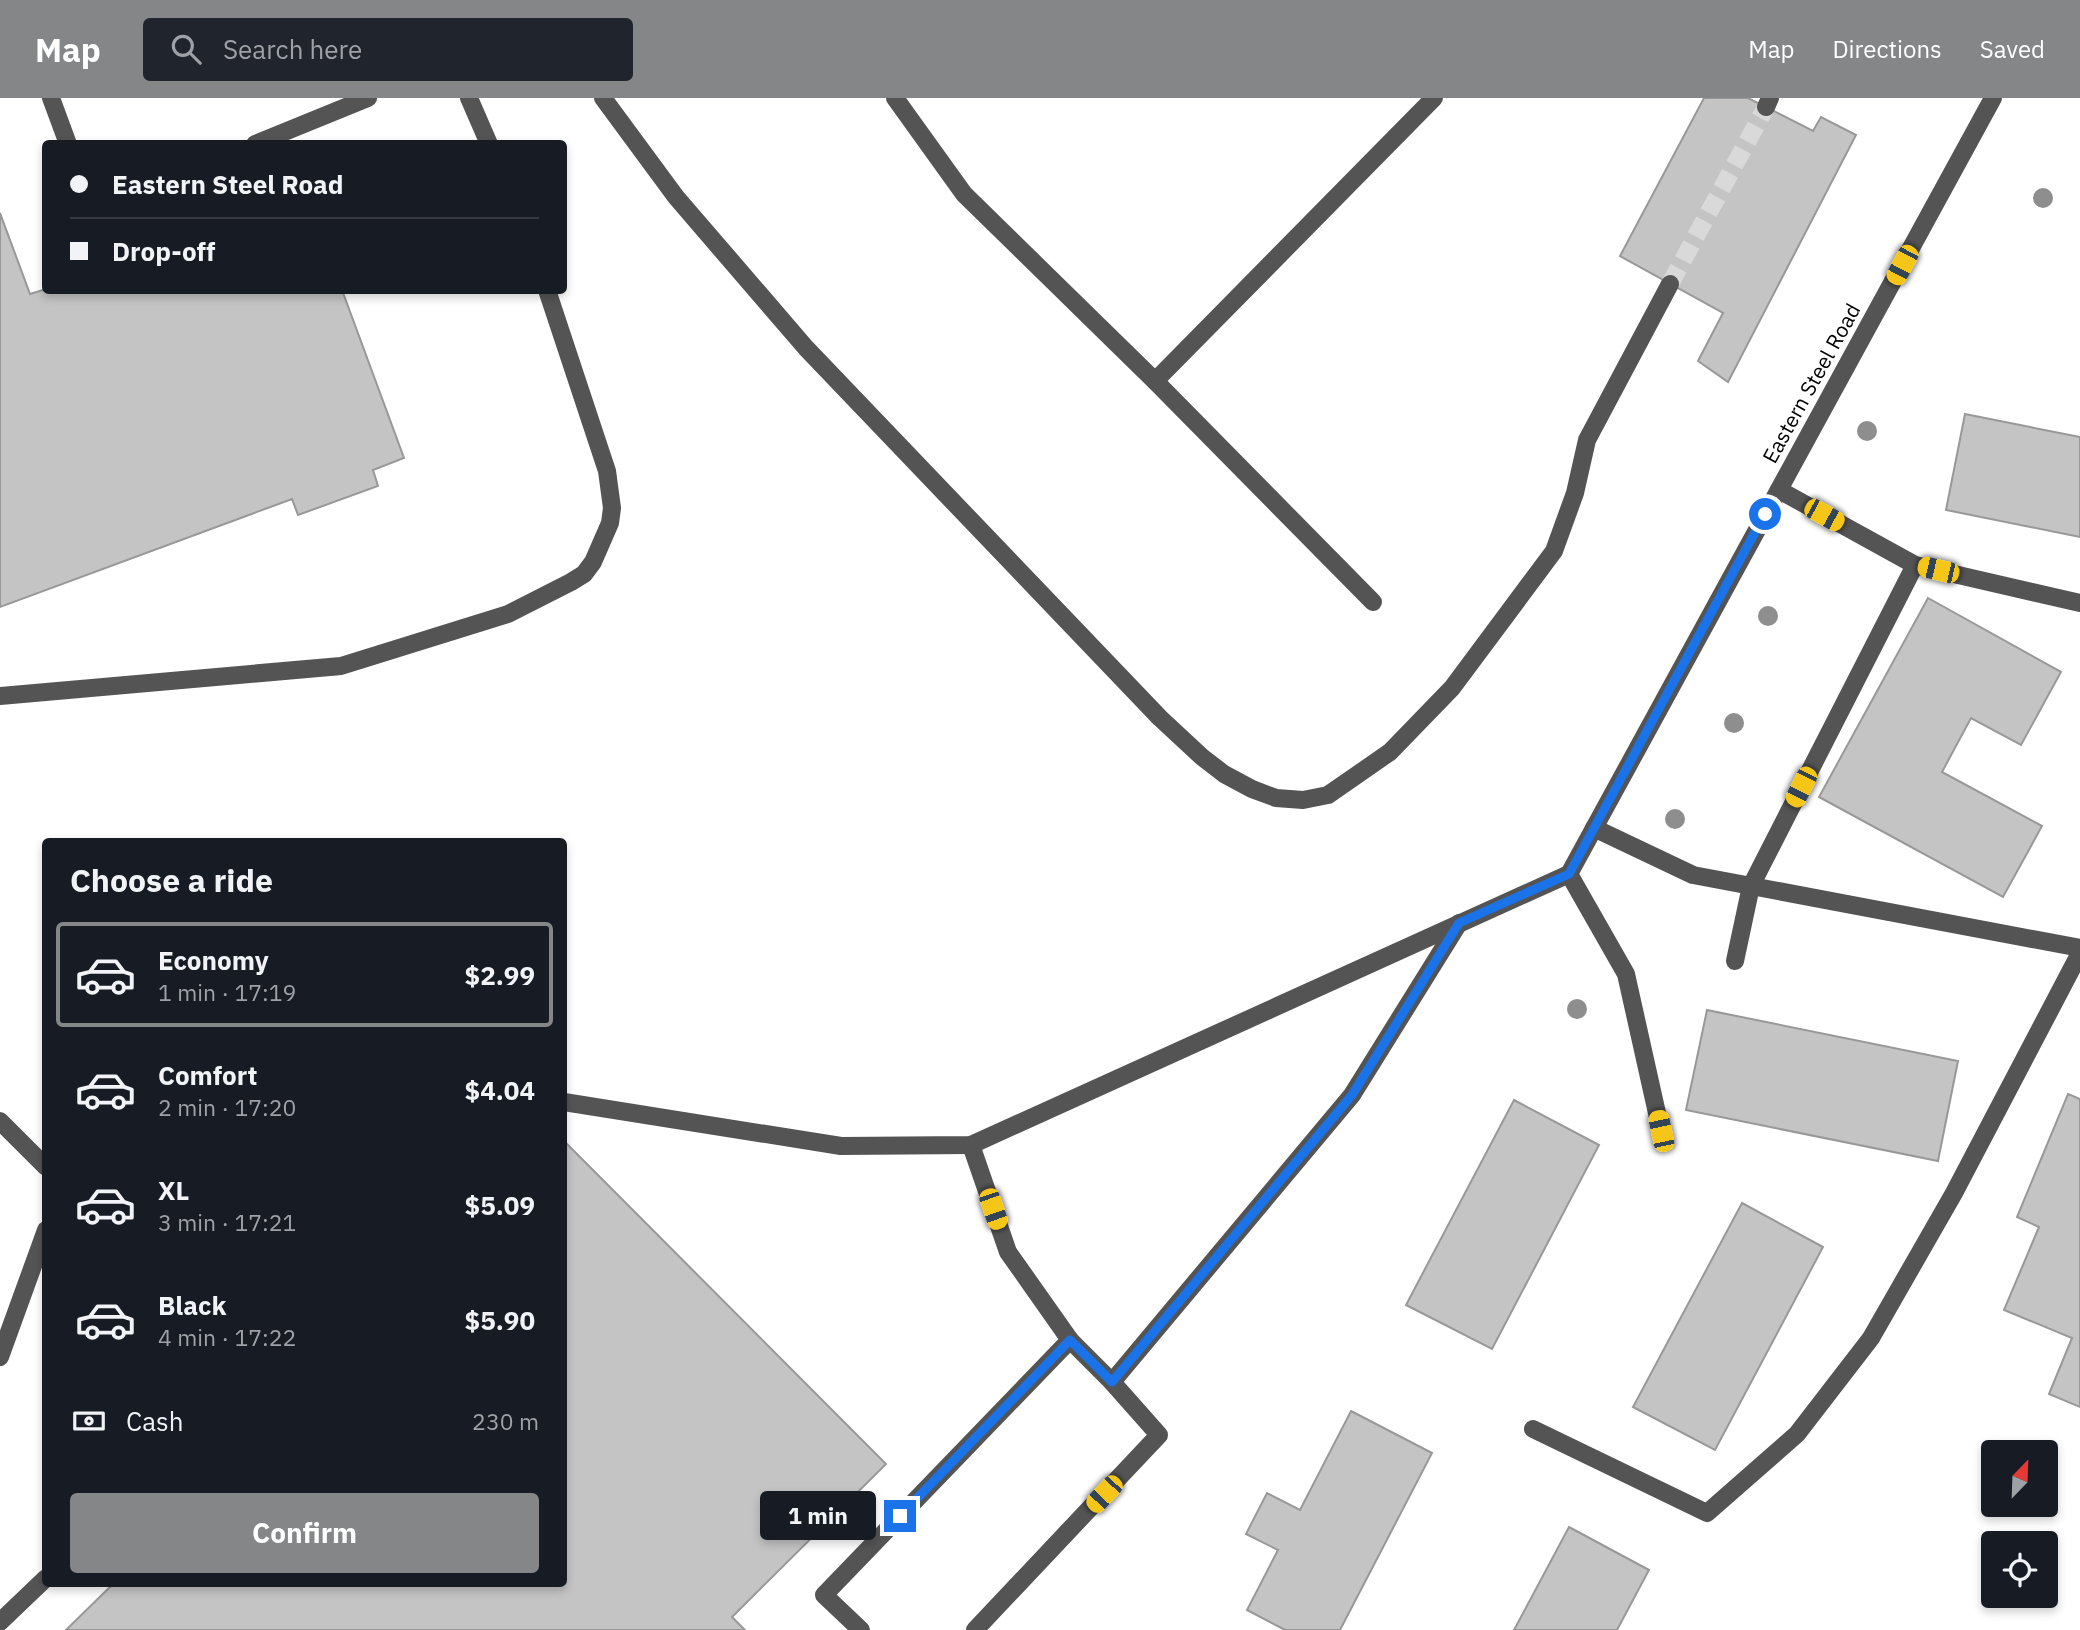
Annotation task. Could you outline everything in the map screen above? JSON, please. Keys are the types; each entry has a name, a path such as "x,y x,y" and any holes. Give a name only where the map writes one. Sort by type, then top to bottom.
{"street":[{"path":"51,98 67,140"},
{"path":"265,140 368,98"},
{"path":"469,98 487,140"},
{"path":"603,98 676,197 806,348 1140,698 1202,757 1224,774 1252,789 1276,797 1303,800 1328,795 1390,752 1452,688 1554,551 1575,493 1587,440 1670,284"},
{"path":"895,98 964,194 1373,602"},
{"path":"1154,381 1434,98"},
{"name":"Eastern Steel Road","path":"1569,874 1993,98"},
{"path":"0,696 341,667 508,614 584,574 600,550 610,523 611,490 548,294"},
{"path":"1779,490 1915,565 2080,603"},
{"path":"1735,961 1751,886 1915,565"},
{"path":"1594,828 1693,875 2080,948"},
{"path":"567,1102 841,1146 971,1145 1569,874 1626,974 1661,1131"},
{"path":"1112,1382 1352,1095 1459,923"},
{"path":"1533,1429 1707,1513 1797,1434 1871,1338 1954,1193 2080,953"},
{"path":"0,1121 42,1163"},
{"path":"971,1145 1008,1252 1070,1340 1159,1435 975,1630"},
{"path":"0,1357 42,1241"},
{"path":"861,1630 824,1595 1070,1340"},
{"path":"0,1622 42,1582"}],"building":[{"path":"1704,98 1748,98 1813,131 1821,117 1856,135 1728,382 1698,361 1723,313 1620,256"},
{"path":"0,213 30,294 42,290 42,294 343,294 404,458 373,470 378,486 298,515 292,499 0,607"},
{"path":"1965,414 2080,437 2080,537 1946,510"},
{"path":"1928,598 2061,672 2021,745 1971,718 1942,772 2042,826 2003,897 1819,797"},
{"path":"1707,1010 1958,1061 1938,1161 1686,1110"},
{"path":"2068,1094 2080,1099 2080,1407 2049,1394 2072,1338 2004,1310 2039,1227 2017,1217"},
{"path":"1514,1100 1599,1145 1492,1349 1406,1305"},
{"path":"567,1144 886,1464 732,1617 745,1630 66,1630 110,1587 567,1587"},
{"path":"1742,1203 1823,1247 1715,1450 1633,1407"},
{"path":"1351,1411 1432,1453 1340,1630 1285,1630 1247,1610 1278,1550 1246,1534 1267,1493 1300,1510"},
{"path":"1569,1527 1649,1570 1617,1630 1514,1630"}],"tunnel":[{"path":"1670,284 1766,107"}],"route":[{"path":"900,1516 1070,1340 1112,1382 1352,1095 1459,923 1569,874 1765,514"}]}
